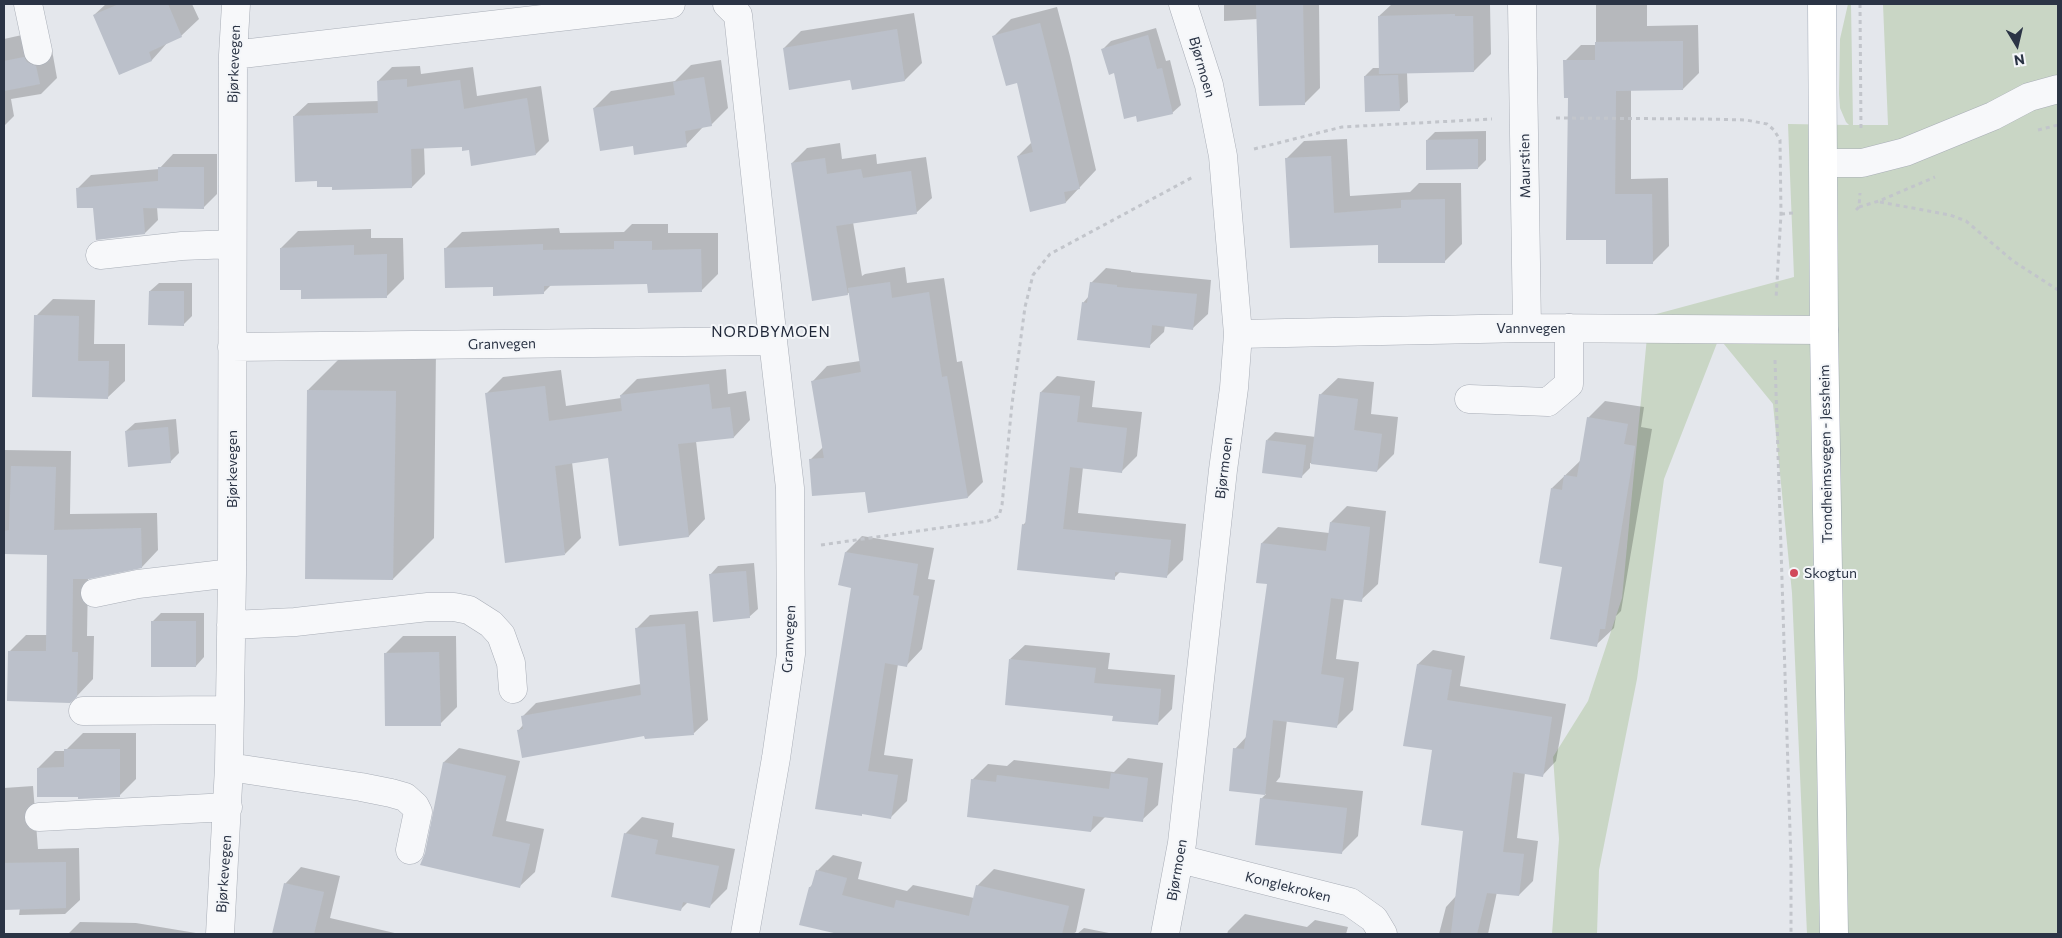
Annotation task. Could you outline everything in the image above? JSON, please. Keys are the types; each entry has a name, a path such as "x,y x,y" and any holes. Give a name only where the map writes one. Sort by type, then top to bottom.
{"main road":[{"name":"Trondheimsvegen - Jessheim","path":"1822,4 1824,330 1834,934"}],"street":[{"path":"28,4 38,51"},
{"name":"Bjørkevegen","path":"220,934 229,767 232,573 233,55 236,4"},
{"path":"233,55 671,4"},
{"name":"Granvegen","path":"727,4 738,15 790,488 791,654 776,758 745,934"},
{"name":"Bjørmoen","path":"1165,934 1180,859 1223,470 1234,388 1238,334 1224,156 1209,85 1183,4"},
{"name":"Maurstien","path":"1522,4 1526,328"},
{"path":"1824,163 1862,163 1905,152 1993,116 2029,97 2058,89"},
{"path":"100,255 182,246 232,244"},
{"name":"Vannvegen","path":"1238,334 1526,328 1824,330"},
{"path":"1468,399 1548,402 1569,384 1569,328"},
{"name":"Granvegen","path":"232,347 773,341"},
{"path":"95,593 138,584 232,573"},
{"path":"231,625 295,622 428,607 454,607 468,610 491,624 501,635 511,663 513,689"},
{"path":"83,710 229,710"},
{"path":"229,767 391,792 405,797 415,806 418,812 410,850"},
{"path":"39,817 228,807"},
{"name":"Konglekroken","path":"1180,859 1350,902 1374,919 1384,934"}],"path":[{"path":"1854,212 1859,207 1862,163 1860,4"},
{"path":"791,550 988,521 999,516 1002,505 1012,404 1025,307 1033,275 1050,254 1184,183 1224,156 1342,127 1524,118 1746,120 1766,124 1774,130 1780,140 1781,214 1774,331 1791,862 1791,934"},
{"path":"1879,202 1950,215 1966,221 2013,261 2058,290"}],"green space":[{"path":"1848,4 1851,4 1853,125 1888,125 1883,4 2058,4 2058,934 1807,934 1792,593 1773,404 1719,338 1664,479 1637,679 1599,870 1597,934 1552,934 1559,839 1553,757 1588,701 1622,598 1649,316 1794,277 1788,124 1849,125 1840,108 1839,94 1840,39"}],"building":[{"path":"119,4 168,4 182,37 149,52 152,61 119,75 93,15"},
{"path":"1256,4 1303,4 1305,105 1259,106"},
{"path":"1455,14 1455,16 1473,16 1474,72 1379,74 1378,16"},
{"path":"1040,23 1080,189 1064,192 1066,203 1030,212 1017,156 1033,152 1017,83 1006,86 992,36"},
{"path":"897,29 905,81 852,90 850,80 789,90 783,48"},
{"path":"1148,35 1157,69 1162,68 1173,114 1137,122 1136,116 1124,119 1114,73 1109,75 1101,49"},
{"path":"1683,41 1683,90 1616,91 1615,194 1652,194 1653,264 1606,264 1606,240 1566,240 1568,98 1564,98 1563,60 1595,60 1595,42"},
{"path":"24,57 27,62 36,66 40,84 4,91 4,61"},
{"path":"1398,75 1400,111 1365,112 1364,76"},
{"path":"704,77 712,126 685,131 687,147 634,155 633,146 600,151 593,108 675,95 673,82"},
{"path":"407,79 407,87 460,80 464,109 527,98 536,155 471,166 469,150 462,151 462,147 411,149 412,188 332,190 332,187 317,187 317,181 295,182 293,116 378,113 377,81"},
{"path":"1478,139 1478,169 1426,170 1426,140"},
{"path":"1331,156 1334,213 1401,208 1401,200 1445,199 1445,263 1378,263 1378,245 1290,248 1285,158"},
{"path":"825,158 827,174 861,169 863,178 911,171 917,214 836,226 848,295 812,301 791,163"},
{"path":"158,167 204,167 204,209 143,208 145,234 96,240 93,208 77,208 76,188 158,181"},
{"path":"614,241 652,241 652,250 701,249 702,292 648,293 647,284 544,286 544,294 493,296 493,287 445,288 444,248 543,244 543,250 614,249"},
{"path":"354,245 354,255 387,254 387,298 301,299 301,290 280,290 280,248"},
{"path":"890,282 892,298 929,292 942,377 947,376 968,498 868,513 865,492 812,496 809,459 824,458 811,381 861,372 848,288"},
{"path":"1090,282 1117,285 1117,287 1197,294 1193,330 1152,325 1150,348 1077,340 1082,302 1087,303"},
{"path":"149,291 184,291 184,326 148,325"},
{"path":"34,315 79,316 78,361 109,361 108,399 32,397"},
{"path":"709,384 712,409 730,407 734,438 678,444 689,537 619,546 608,458 555,466 565,555 505,563 485,393 545,386 549,421 622,411 620,395"},
{"path":"307,390 396,391 393,580 305,579"},
{"path":"1040,392 1080,396 1077,422 1127,428 1122,473 1070,467 1063,529 1171,540 1167,578 1115,572 1115,580 1017,570 1022,524 1025,525"},
{"path":"1319,394 1358,399 1354,430 1382,434 1377,472 1311,464"},
{"path":"1587,417 1628,424 1624,444 1635,446 1605,629 1600,629 1597,647 1550,639 1562,567 1539,563 1551,488 1562,490 1564,475 1577,477"},
{"path":"168,427 171,463 128,467 125,431"},
{"path":"1266,440 1306,445 1302,478 1262,473"},
{"path":"11,466 56,467 54,530 141,528 142,568 89,579 73,579 72,652 78,652 77,697 70,703 7,701 8,651 46,651 47,555 4,554 4,531 9,530"},
{"path":"1330,522 1370,527 1362,602 1331,598 1321,674 1344,678 1337,728 1273,720 1265,795 1229,791 1233,748 1244,749 1267,584 1256,583 1261,543 1326,551"},
{"path":"845,552 918,564 913,595 919,596 907,667 885,663 868,771 898,775 891,819 815,809 851,588 838,585"},
{"path":"746,571 750,618 713,622 709,574"},
{"path":"151,621 196,621 196,667 151,667"},
{"path":"685,624 694,735 645,739 644,736 522,758 517,730 523,729 521,716 641,695 635,628"},
{"path":"439,652 441,726 385,726 384,653"},
{"path":"1009,659 1096,668 1094,683 1161,689 1158,725 1112,721 1113,716 1005,705"},
{"path":"1417,664 1452,670 1447,700 1552,717 1543,777 1513,772 1503,852 1524,854 1519,896 1487,893 1477,934 1451,934 1463,831 1421,825 1432,750 1403,746"},
{"path":"64,749 120,749 120,797 78,799 78,797 37,797 37,768 64,767"},
{"path":"443,762 506,776 492,836 530,844 520,888 420,865 425,853"},
{"path":"1111,773 1148,778 1143,822 1093,816 1091,832 967,817 971,779 996,782 997,775 1109,789"},
{"path":"1260,798 1347,808 1342,854 1255,845"},
{"path":"624,833 658,840 655,854 719,866 710,908 683,902 681,911 611,897"},
{"path":"66,862 66,908 4,910 4,863"},
{"path":"816,870 847,878 842,895 894,908 896,900 969,916 976,885 1069,906 1062,934 838,934 799,925 809,887 811,887"},
{"path":"284,883 324,892 314,934 272,934"}],"place":[{"name":"Skogtun","path":"1794,573"}],"district":[{"name":"NORDBYMOEN","path":"771,332"}]}
